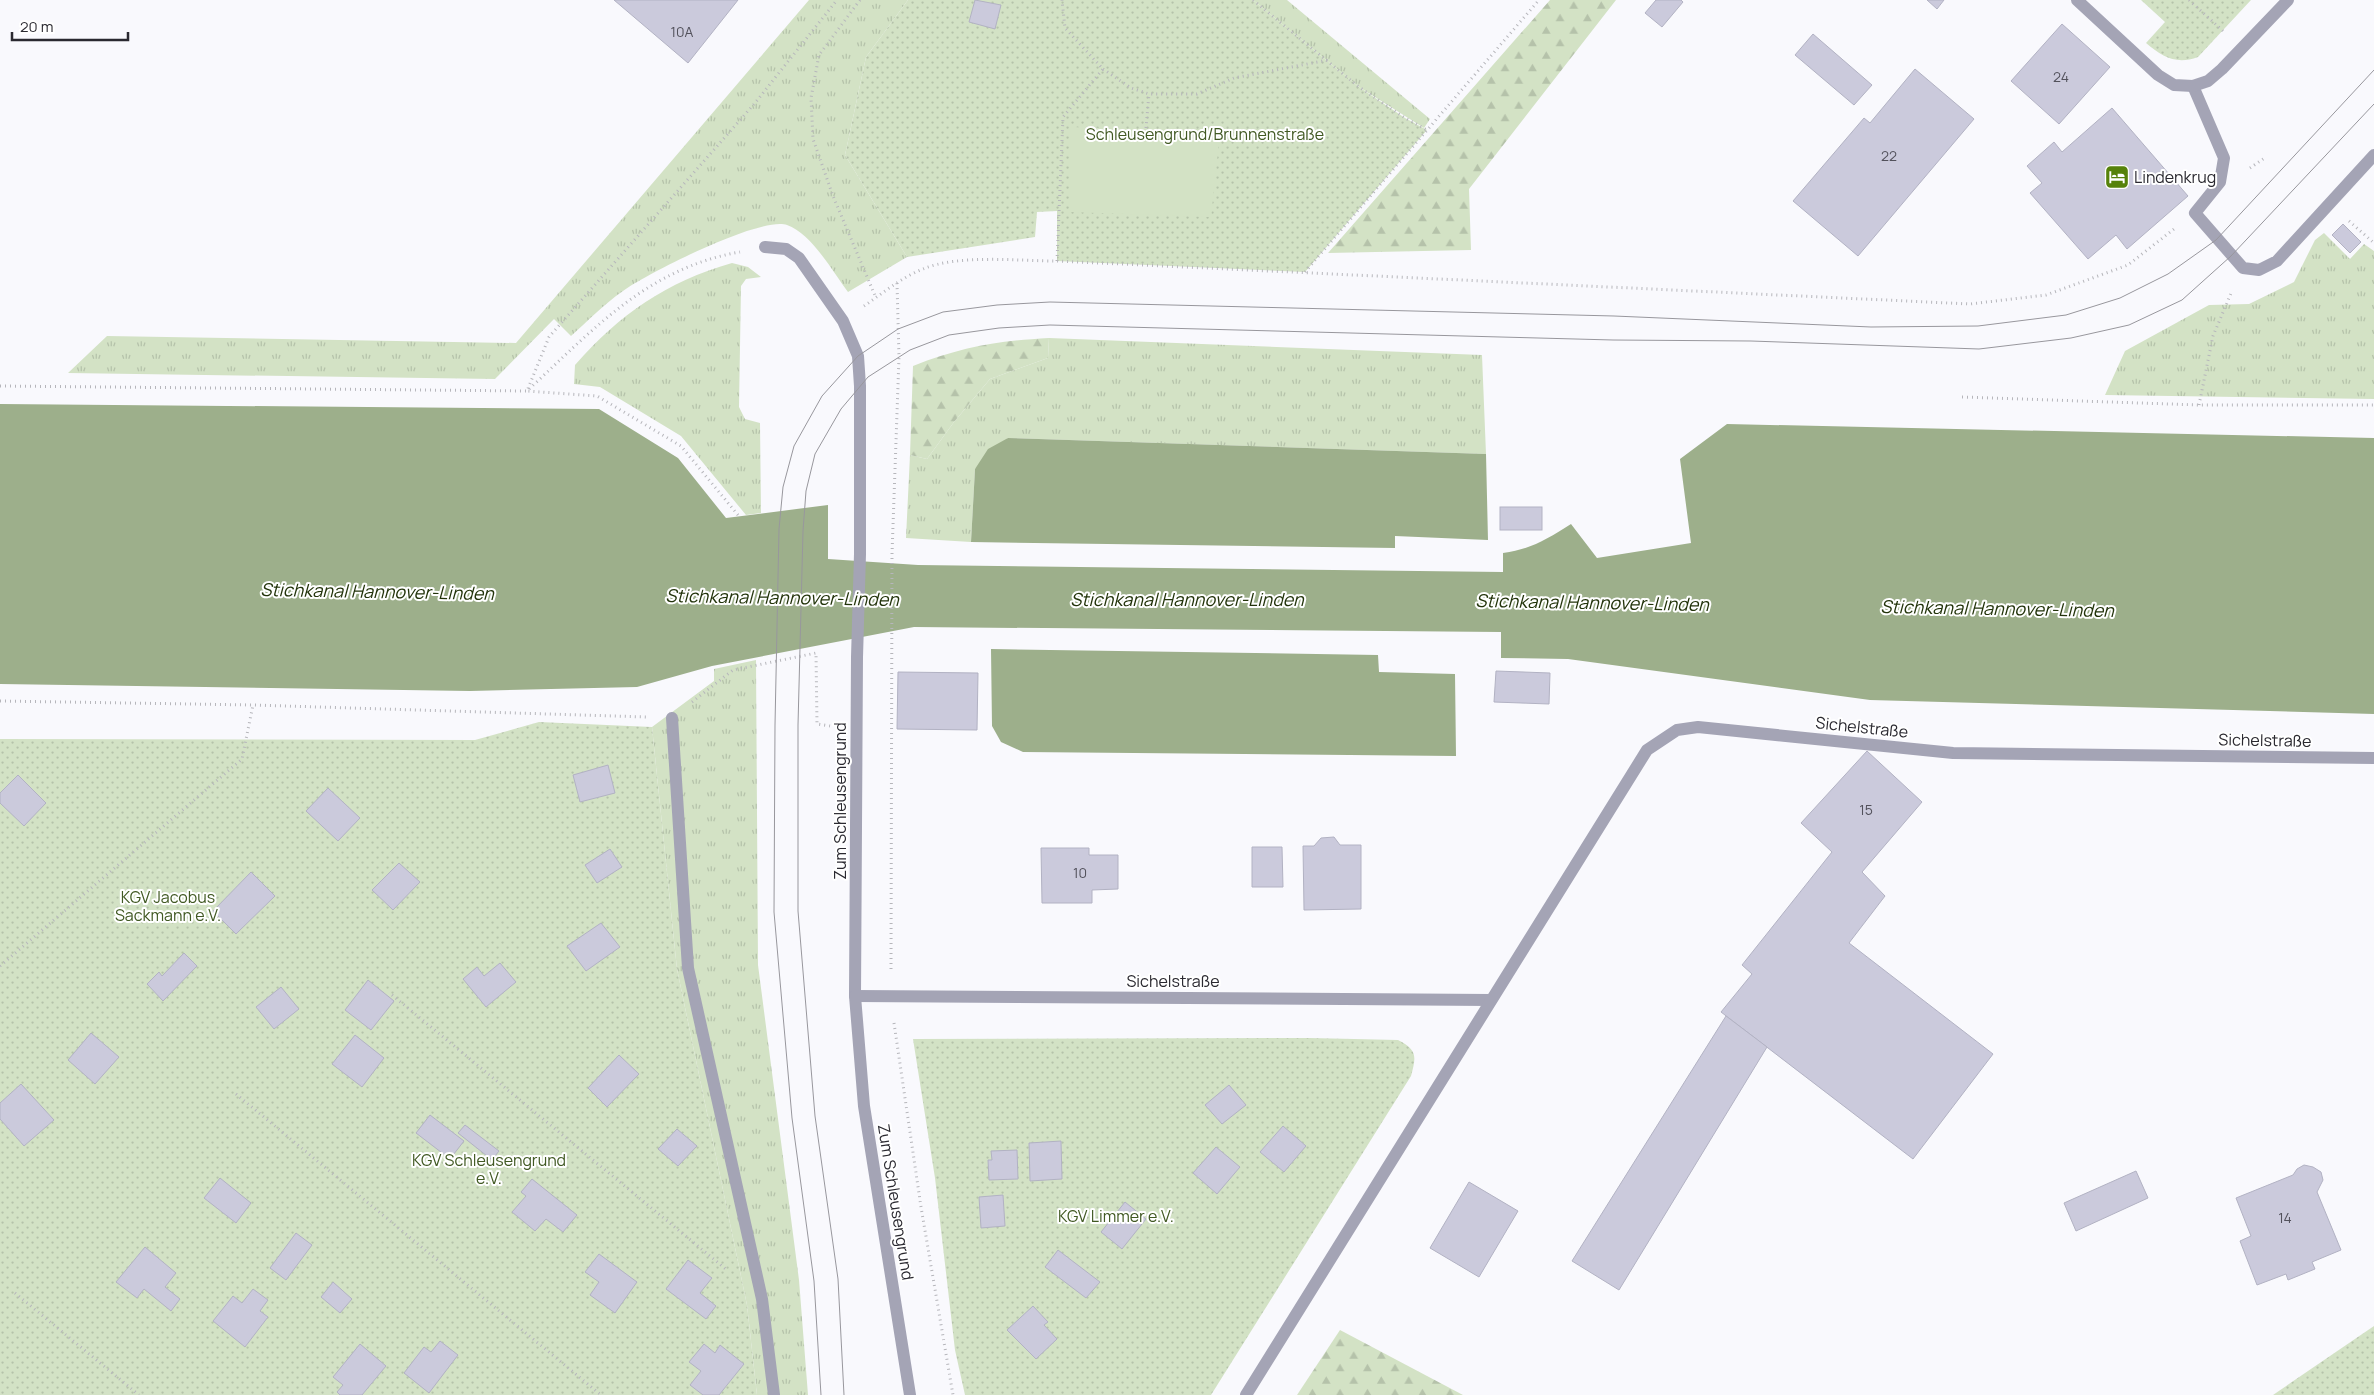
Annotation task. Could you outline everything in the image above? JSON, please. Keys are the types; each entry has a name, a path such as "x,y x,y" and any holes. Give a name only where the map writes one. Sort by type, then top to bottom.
{"street":[{"path":"2077,0 2158,75 2174,85 2193,86 2208,81 2288,0"},
{"path":"2193,86 2224,158 2220,182 2195,213 2243,268 2259,270 2277,261 2374,155"},
{"name":"Zum Schleusengrund","path":"765,247 786,249 799,258 843,321 858,356 860,386 860,554 857,657 855,996 864,1106 910,1395"},
{"path":"672,718 688,968 762,1299 774,1395"},
{"name":"Sichelstraße","path":"1246,1395 1647,750 1677,730 1698,727 1953,753 2374,758"},
{"name":"Sichelstraße","path":"855,996 1492,1000"}],"path":[{"path":"527,391 548,337 755,103 837,0"},
{"path":"860,0 819,55 811,98 813,139 833,196 876,298"},
{"path":"1062,0 1065,28 1104,69 1131,88 1149,94 1197,94 1234,78 1328,60"},
{"path":"1253,0 1360,87 1405,118 1427,130"},
{"path":"1305,272 1539,0"},
{"path":"2189,0 2242,48"},
{"path":"1057,261 1063,117 1104,69"},
{"path":"1146,128 1149,94"},
{"path":"2259,163 2266,157"},
{"path":"2329,204 2374,243"},
{"path":"843,321 898,283 923,269 954,261 1057,261 1970,304 2046,295 2128,265 2195,213"},
{"path":"527,391 609,314 653,283 713,256 765,247"},
{"path":"2199,405 2213,336 2243,268"},
{"path":"892,634 892,554 899,357 898,283"},
{"path":"0,386 527,391 596,396 681,446 738,515"},
{"path":"1962,397 2199,405 2374,405"},
{"path":"0,701 253,705 672,718 733,670 816,653 816,708"},
{"path":"0,966 242,758 253,705"},
{"path":"392,995 762,1299"},
{"path":"236,1094 601,1395"},
{"path":"15,1292 139,1395"}],"green space":[{"path":"809,0 908,0 866,57 845,155 907,257 848,292 821,254 805,236 787,225 773,225 730,237 655,272 616,296 571,336 554,319 495,379 68,373 107,336 516,343"},
{"name":"Schleusengrund/Brunnenstraße","path":"908,0 1253,0 1359,87 1405,118 1427,130 1305,272 1057,261 1057,211 1037,212 1035,237 907,257 845,155 866,57"},
{"path":"1253,0 1287,0 1430,119 1424,128 1359,87"},
{"path":"1550,0 1616,0 1469,189 1471,250 1328,253"},
{"path":"2141,0 2251,0 2198,57 2176,60 2164,56 2146,43 2165,22"},
{"path":"1069,127 1220,132 1211,217 1069,212"},
{"path":"2324,233 2350,259 2364,244 2374,251 2374,399 2105,395 2125,351 2209,305 2249,304 2294,282 2315,240"},
{"path":"732,263 748,267 761,277 746,279 741,286 739,407 745,419 760,423 761,513 746,515 681,436 600,387 574,384 575,365 609,330 627,315 665,290 708,271"},
{"path":"1049,338 1482,355 1486,454 1008,438 975,469 971,542 906,538 910,455 927,459 954,422 990,379 1048,358"},
{"path":"1049,338 1048,358 990,379 954,422 927,459 910,455 913,366 947,354 980,346"},
{"path":"756,660 758,965 799,1280 808,1395 757,1395 747,1305 677,969 652,727 714,681 714,669"},
{"name":"KGV Schleusengrund e.V.","path":"539,722 652,727 677,969 747,1305 757,1395 0,1395 0,739 475,740"},
{"name":"KGV Limmer e.V.","path":"1310,1038 1398,1040 1409,1047 1414,1055 1411,1076 1211,1395 965,1395 955,1350 935,1178 913,1039"},
{"path":"2374,1326 2374,1395 2273,1395"},
{"path":"1340,1330 1463,1395 1297,1395"}],"water":[{"name":"Stichkanal Hannover-Linden","path":"0,404 599,409 678,458 726,518 828,505 828,559 918,565 1503,572 1503,553 1531,546 1547,539 1571,524 1597,558 1691,543 1680,459 1727,424 2374,438 2374,714 1870,700 1568,659 1501,658 1501,632 914,627 712,666 637,687 470,691 0,684"},
{"path":"1008,438 1486,454 1488,540 1395,536 1395,548 971,542 975,469 988,449"},
{"path":"991,649 1378,655 1379,672 1455,674 1456,756 1023,752 1001,742 992,726"}],"building":[{"path":"614,0 738,0 688,63"},
{"path":"975,0 1001,5 995,29 969,22"},
{"path":"1656,0 1681,0 1683,2 1662,27 1645,13"},
{"path":"1927,0 1944,0 1937,9"},
{"path":"2062,24 2110,67 2059,124 2011,81"},
{"path":"1813,34 1872,85 1854,105 1795,55"},
{"path":"1915,69 1974,119 1858,256 1793,201 1864,118 1870,123"},
{"path":"2112,108 2188,196 2127,249 2116,235 2088,259 2030,193 2042,183 2027,166 2054,142 2062,152"},
{"path":"2343,224 2361,242 2350,253 2332,235"},
{"path":"1500,507 1542,507 1542,530 1500,530"},
{"path":"1496,671 1550,673 1549,704 1494,702"},
{"path":"898,672 978,673 977,730 897,729"},
{"path":"1867,751 1922,802 1862,872 1885,896 1849,943 1993,1054 1913,1159 1721,1012 1752,974 1742,965 1832,852 1801,823"},
{"path":"608,765 615,793 580,802 573,775"},
{"path":"18,775 46,803 24,826 0,803 0,793"},
{"path":"328,788 360,818 338,841 306,811"},
{"path":"1334,837 1340,845 1361,845 1361,909 1304,910 1303,846 1314,846 1321,838"},
{"path":"1252,847 1282,847 1283,887 1252,887"},
{"path":"1041,848 1089,848 1089,855 1118,855 1118,889 1092,890 1092,903 1042,903"},
{"path":"610,849 622,867 597,883 585,865"},
{"path":"399,863 420,882 393,910 372,890"},
{"path":"251,872 275,896 236,934 213,911"},
{"path":"601,923 620,947 586,971 567,946"},
{"path":"184,953 197,966 163,1001 147,984 159,972 162,976"},
{"path":"500,963 516,982 486,1007 463,979 477,967 484,976"},
{"path":"368,980 394,1001 371,1030 345,1010"},
{"path":"281,987 299,1009 274,1029 256,1007"},
{"path":"1726,1016 1767,1047 1619,1290 1572,1261"},
{"path":"91,1033 119,1057 95,1084 68,1060"},
{"path":"355,1035 384,1058 362,1087 332,1064"},
{"path":"619,1055 639,1074 607,1107 588,1088"},
{"path":"21,1084 54,1120 24,1146 0,1119 0,1103"},
{"path":"1229,1085 1246,1105 1222,1124 1205,1105"},
{"path":"430,1115 464,1141 450,1159 416,1133"},
{"path":"465,1125 499,1151 492,1160 458,1133"},
{"path":"1283,1126 1306,1146 1284,1172 1260,1152"},
{"path":"677,1129 697,1146 678,1166 658,1149"},
{"path":"1061,1141 1062,1179 1030,1181 1029,1143"},
{"path":"1216,1147 1240,1167 1217,1194 1193,1173"},
{"path":"1017,1150 1018,1179 989,1180 988,1160 992,1160 991,1151"},
{"path":"2304,1165 2313,1167 2321,1172 2323,1180 2317,1192 2341,1250 2312,1262 2315,1269 2288,1280 2286,1274 2257,1285 2240,1241 2251,1236 2236,1198 2293,1175 2297,1169"},
{"path":"2136,1171 2148,1198 2076,1231 2064,1203"},
{"path":"220,1178 251,1203 236,1223 204,1198"},
{"path":"532,1179 577,1215 563,1232 546,1219 535,1231 512,1212 526,1196 521,1192"},
{"path":"1469,1182 1518,1211 1479,1277 1430,1248"},
{"path":"1003,1195 1005,1226 981,1228 979,1197"},
{"path":"1125,1202 1146,1219 1122,1249 1101,1232"},
{"path":"296,1233 312,1245 286,1280 270,1268"},
{"path":"145,1247 176,1273 165,1287 180,1299 171,1311 144,1289 137,1298 116,1282"},
{"path":"1058,1250 1100,1282 1086,1298 1045,1267"},
{"path":"599,1254 637,1282 615,1313 590,1295 599,1282 585,1272"},
{"path":"688,1260 712,1278 700,1293 716,1306 706,1319 666,1289"},
{"path":"333,1282 352,1299 340,1313 321,1297"},
{"path":"253,1289 268,1300 260,1311 268,1317 245,1347 213,1321 233,1296 242,1303"},
{"path":"1033,1306 1048,1322 1044,1325 1057,1339 1036,1359 1007,1330"},
{"path":"440,1341 458,1355 429,1393 404,1373 424,1347 431,1352"},
{"path":"360,1344 386,1366 362,1395 340,1395 337,1392 343,1385 333,1377"},
{"path":"704,1344 715,1353 720,1345 744,1364 719,1395 703,1395 690,1385 701,1371 689,1362"}],"tram line":[{"path":"821,1395 814,1281 792,1118 774,912 779,529 783,487 794,446 822,396 858,356 898,329 943,312 997,305 1050,302 1614,316 1871,327 1978,326 2066,315 2120,298 2168,274 2216,240 2374,70"},
{"path":"844,1395 838,1279 815,1116 798,911 798,725 803,531 806,491 815,454 841,409 868,377 910,350 949,335 999,328 1050,325 1613,340 1751,341 1979,349 2071,338 2129,325 2182,300 2231,256 2374,104"}],"place":[{"name":"Lindenkrug","path":"2117,177"}],"park label":[{"name":"KGV Jacobus Sackmann e.V.","path":"168,906"}]}
